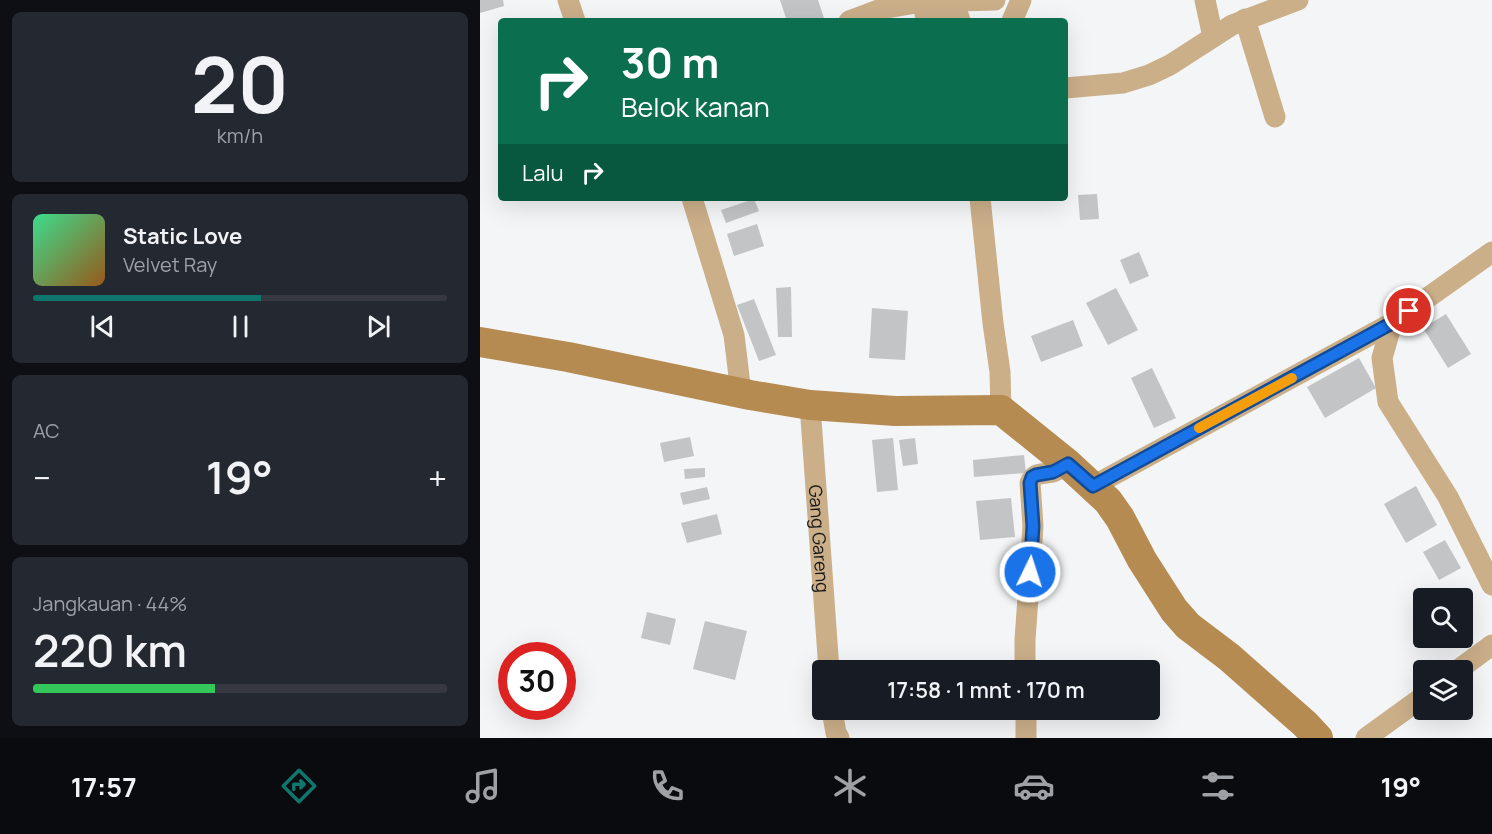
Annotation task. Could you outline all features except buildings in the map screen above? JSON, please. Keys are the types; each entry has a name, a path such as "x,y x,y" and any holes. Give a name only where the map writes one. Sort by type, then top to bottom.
{"street":[{"path":"568,0 575,18"},
{"path":"857,18 881,9 922,2 995,0"},
{"path":"1013,18 1021,0"},
{"path":"1068,88 1123,83 1149,75 1170,65 1245,19 1298,0"},
{"path":"1206,2 1213,37"},
{"path":"893,18 934,15 959,18"},
{"path":"1245,19 1275,117"},
{"path":"693,201 734,335 741,393"},
{"path":"980,201 1000,372 1001,410"},
{"path":"1093,486 1392,323 1492,252"},
{"path":"1392,323 1382,358 1388,402 1448,497 1492,585"},
{"path":"480,342 810,405 895,411 1001,410 1068,464 1108,501 1120,518 1142,560 1188,626 1229,657 1318,738"},
{"name":"Gang Gareng","path":"810,405 828,660"},
{"path":"1025,660 1033,526 1030,483 1032,477 1036,475 1053,472 1068,464"},
{"path":"1472,660 1492,645"},
{"path":"1366,738 1413,704"},
{"path":"834,720 839,738"},
{"path":"1026,720 1026,738"}],"slow traffic":[{"path":"1199,428 1292,378"}],"route":[{"path":"1030,572 1033,526 1030,483 1032,477 1053,472 1068,464 1093,486 1392,323 1409,311"}]}
